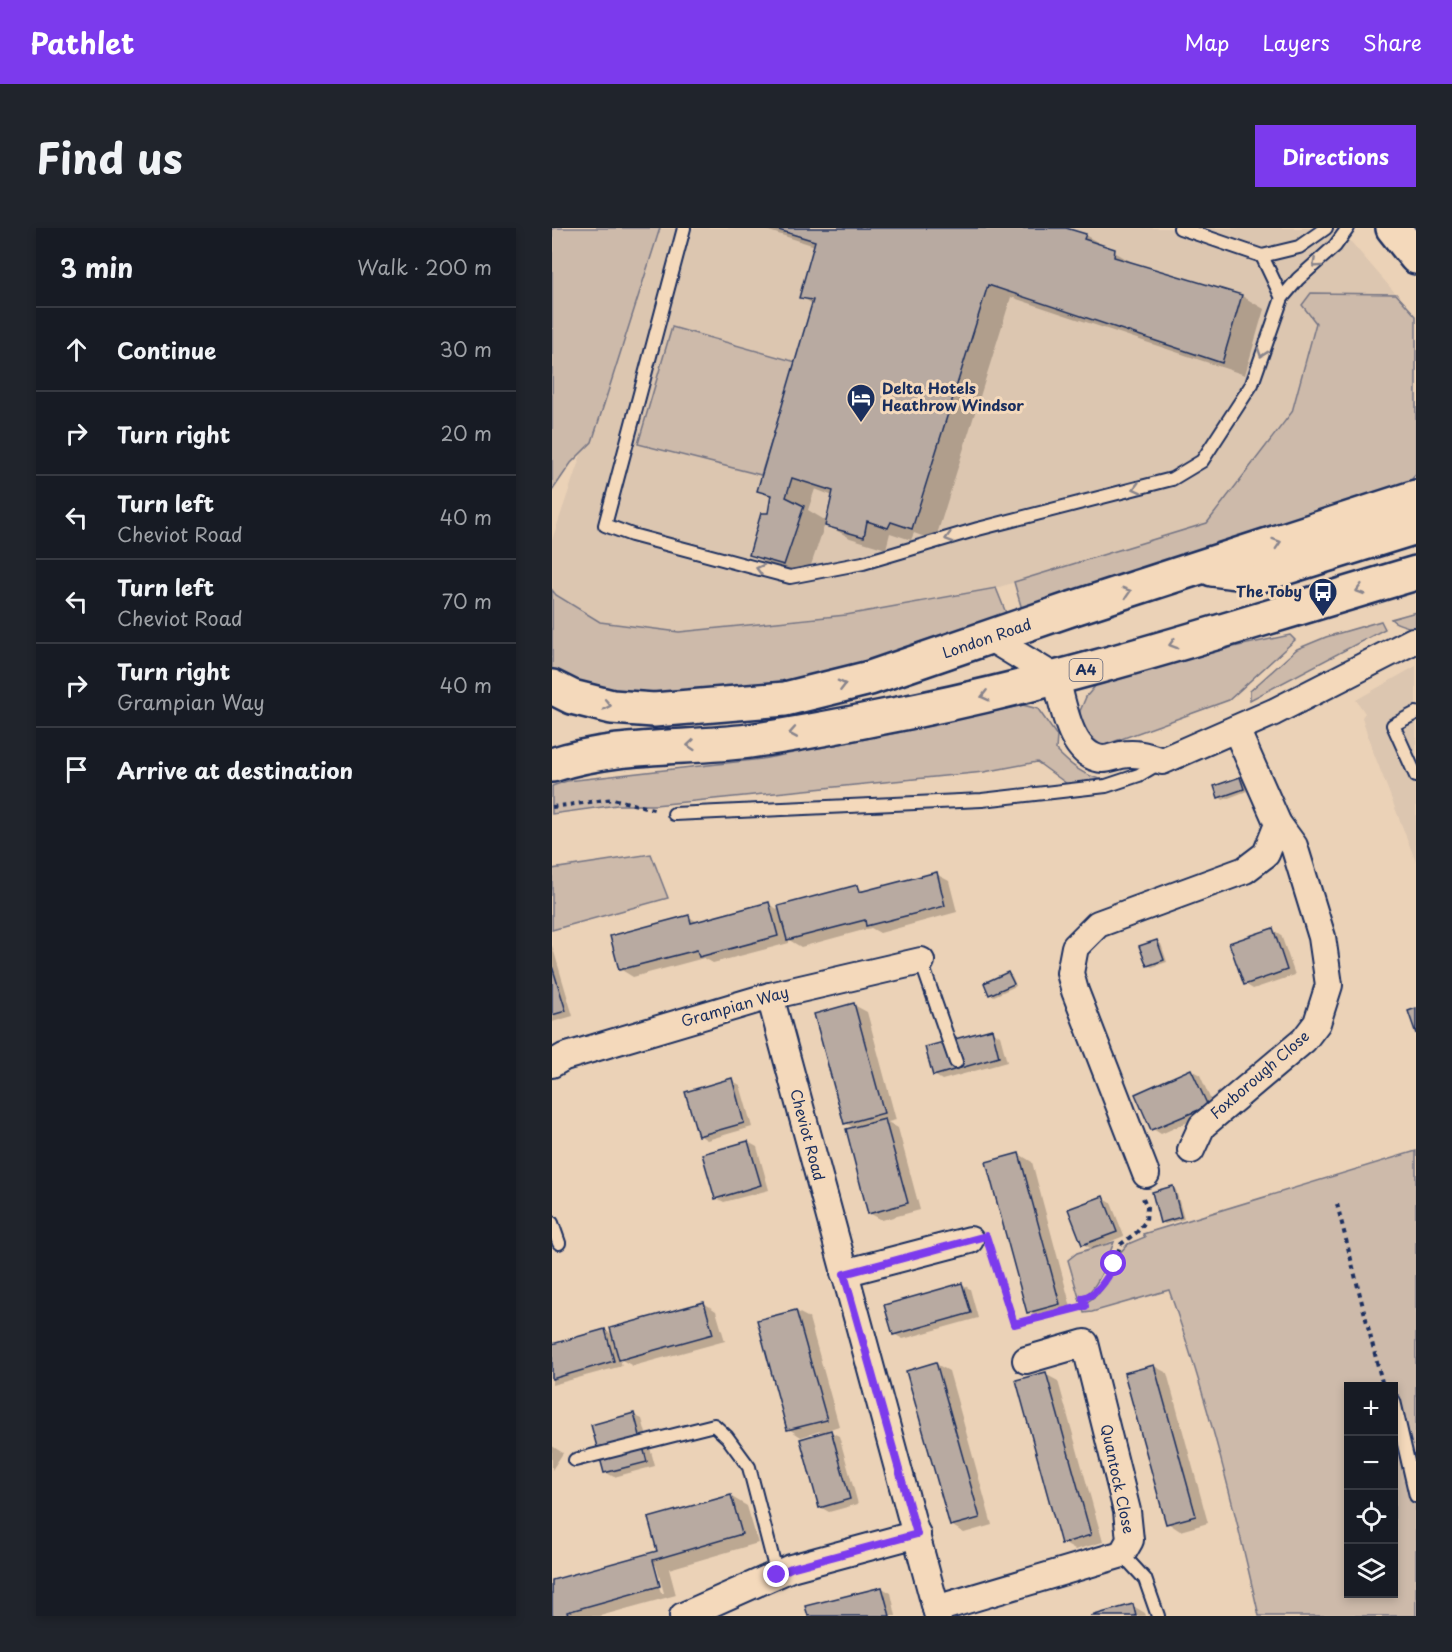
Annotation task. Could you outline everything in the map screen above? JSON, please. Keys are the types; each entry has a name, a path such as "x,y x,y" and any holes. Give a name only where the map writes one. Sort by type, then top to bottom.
{"main road":[{"path":"1393,228 1416,257"},
{"path":"1202,568 1416,497"},
{"name":"London Road","path":"552,687 572,697 612,707 654,710 785,699 870,678 1071,609 1202,568 1261,575 1416,526"},
{"name":"A4","path":"552,765 574,758 611,752 749,741 904,713 1056,678 1416,573"}],"street":[{"path":"990,638 1056,678 1069,725 1078,743 1089,754 1103,759 1139,753 1162,761 1236,729 1415,643"},
{"name":"Foxborough Close","path":"1191,1150 1202,1126 1304,1040 1317,1023 1329,985 1323,937 1294,846 1278,824 1236,729"},
{"path":"1146,1174 1075,991 1070,973 1075,947 1098,924 1245,870 1266,854 1278,824"},
{"name":"Grampian Way","path":"552,1065 564,1057 770,996 921,961"},
{"name":"Cheviot Road","path":"770,996 937,1612"},
{"path":"844,1274 970,1240"},
{"name":"Quantock Close","path":"937,1612 1122,1554 1130,1540 1127,1510 1084,1343 1026,1360"},
{"path":"683,1616 791,1568 917,1534"}],"lane":[{"path":"684,228 605,525 632,535 790,577 863,563 978,529 1172,479 1202,461 1252,384 1282,298 1298,279 1335,246 1348,228"},
{"path":"1180,228 1262,256 1299,247 1326,228"},
{"path":"1262,256 1282,298"},
{"path":"1416,713 1393,725 1416,776"},
{"path":"674,814 982,800 1106,786 1139,775 1162,761"},
{"path":"921,961 956,1062"},
{"path":"552,1223 559,1243"},
{"path":"1398,1418 1416,1496"},
{"path":"574,1460 714,1425 727,1437 748,1467 777,1575"},
{"path":"1122,1554 1145,1579 1158,1616"}],"path":[{"path":"970,1240 986,1236 1014,1324 1085,1306 1083,1298 1089,1296 1107,1280 1121,1244 1137,1232 1146,1221 1147,1207 1142,1195 1146,1174"},
{"path":"1337,1204 1382,1382"}],"shaded area":[{"path":"552,228 660,228 592,442 571,463 552,491"},
{"path":"658,228 1339,228 1396,294 1311,293 1302,306 1316,323 1292,412 1207,524 996,588 846,615 679,632 600,622 556,595 552,590 552,540"},
{"path":"1311,293 1396,294 1416,316 1416,473 1409,484 1023,613 1014,582 1207,523 1292,412 1316,323 1302,305"},
{"path":"672,327 796,362 761,475 638,444"},
{"path":"996,588 1008,618 849,672 731,693 620,695 585,686 552,672 552,590 556,595 600,622 679,632 846,615"},
{"path":"1416,612 1416,630 1391,619"},
{"path":"1381,621 1385,629 1250,700 1250,691 1297,649 1326,637"},
{"path":"1290,635 1295,640 1229,700 1102,746 1082,729 1080,711 1086,697 1097,684 1187,657"},
{"path":"1416,666 1416,862 1371,746 1362,717 1365,713 1356,700"},
{"path":"1023,705 1038,709 1057,736 1056,750 1061,755 1084,773 1104,780 1105,784 1070,786 1037,762 984,772 655,805 617,805 552,814 552,786 567,781 762,759 897,733"},
{"path":"651,854 668,898 552,930 552,869"},
{"path":"1416,1151 1416,1616 1259,1616 1219,1452 1196,1371 1169,1290 1084,1313 1082,1306 1099,1293 1110,1275 1115,1258 1128,1244 1145,1237 1143,1234"},
{"path":"1114,1242 1097,1282 1080,1301 1068,1260 1077,1253"}],"building":[{"name":"Delta Hotels Heathrow Windsor","path":"772,228 1066,228 1086,234 1084,239 1115,249 1114,257 1242,295 1222,363 988,285 912,529 891,522 888,528 867,521 864,537 825,526 833,491 792,478 786,497 804,506 784,565 749,555 761,513 768,513 771,495 757,491 813,300 799,298 815,241"},
{"path":"1240,777 1244,789 1218,798 1214,786"},
{"path":"937,872 945,906 866,926 865,920 787,940 778,906 857,885 859,892"},
{"path":"769,902 778,936 699,957 697,950 619,970 610,936 689,915 691,923"},
{"path":"1273,928 1287,970 1244,985 1229,943"},
{"path":"1157,940 1164,960 1147,966 1139,946"},
{"path":"552,966 566,1011 552,1015"},
{"path":"1008,972 1014,984 989,995 984,983"},
{"path":"854,1003 884,1113 844,1124 814,1014"},
{"path":"1416,1008 1416,1034 1408,1011"},
{"path":"992,1029 999,1057 933,1076 925,1047"},
{"path":"1191,1069 1208,1106 1151,1130 1135,1094"},
{"path":"732,1078 744,1123 698,1136 685,1092"},
{"path":"885,1119 908,1203 868,1214 846,1129"},
{"path":"748,1141 761,1185 715,1199 702,1154"},
{"path":"1019,1153 1060,1304 1027,1313 986,1162"},
{"path":"1173,1186 1181,1217 1160,1223 1152,1192"},
{"path":"1103,1196 1117,1232 1082,1245 1068,1209"},
{"path":"962,1283 971,1313 893,1335 884,1305"},
{"path":"704,1302 713,1334 619,1360 610,1328"},
{"path":"796,1310 827,1420 787,1430 757,1320"},
{"path":"605,1329 614,1361 552,1379 552,1344"},
{"path":"936,1362 980,1518 950,1526 906,1371"},
{"path":"1154,1365 1196,1516 1166,1524 1124,1373"},
{"path":"1046,1372 1091,1535 1061,1544 1016,1380"},
{"path":"634,1413 647,1462 604,1473 591,1425"},
{"path":"831,1430 850,1499 819,1508 800,1439"},
{"path":"731,1495 742,1534 653,1560 660,1586 567,1612 568,1616 552,1616 552,1580 657,1551 648,1518"},
{"path":"882,1587 890,1616 808,1616 805,1606"},
{"path":"1133,1604 1136,1616 1091,1616"}],"place":[{"name":"Delta Hotels Heathrow Windsor","path":"861,424"},
{"name":"The Toby","path":"1323,618"}],"route":[{"path":"777,1575 791,1568 917,1534 844,1274 986,1236 1014,1324 1085,1306 1083,1298 1089,1296 1107,1280 1114,1264"}]}
